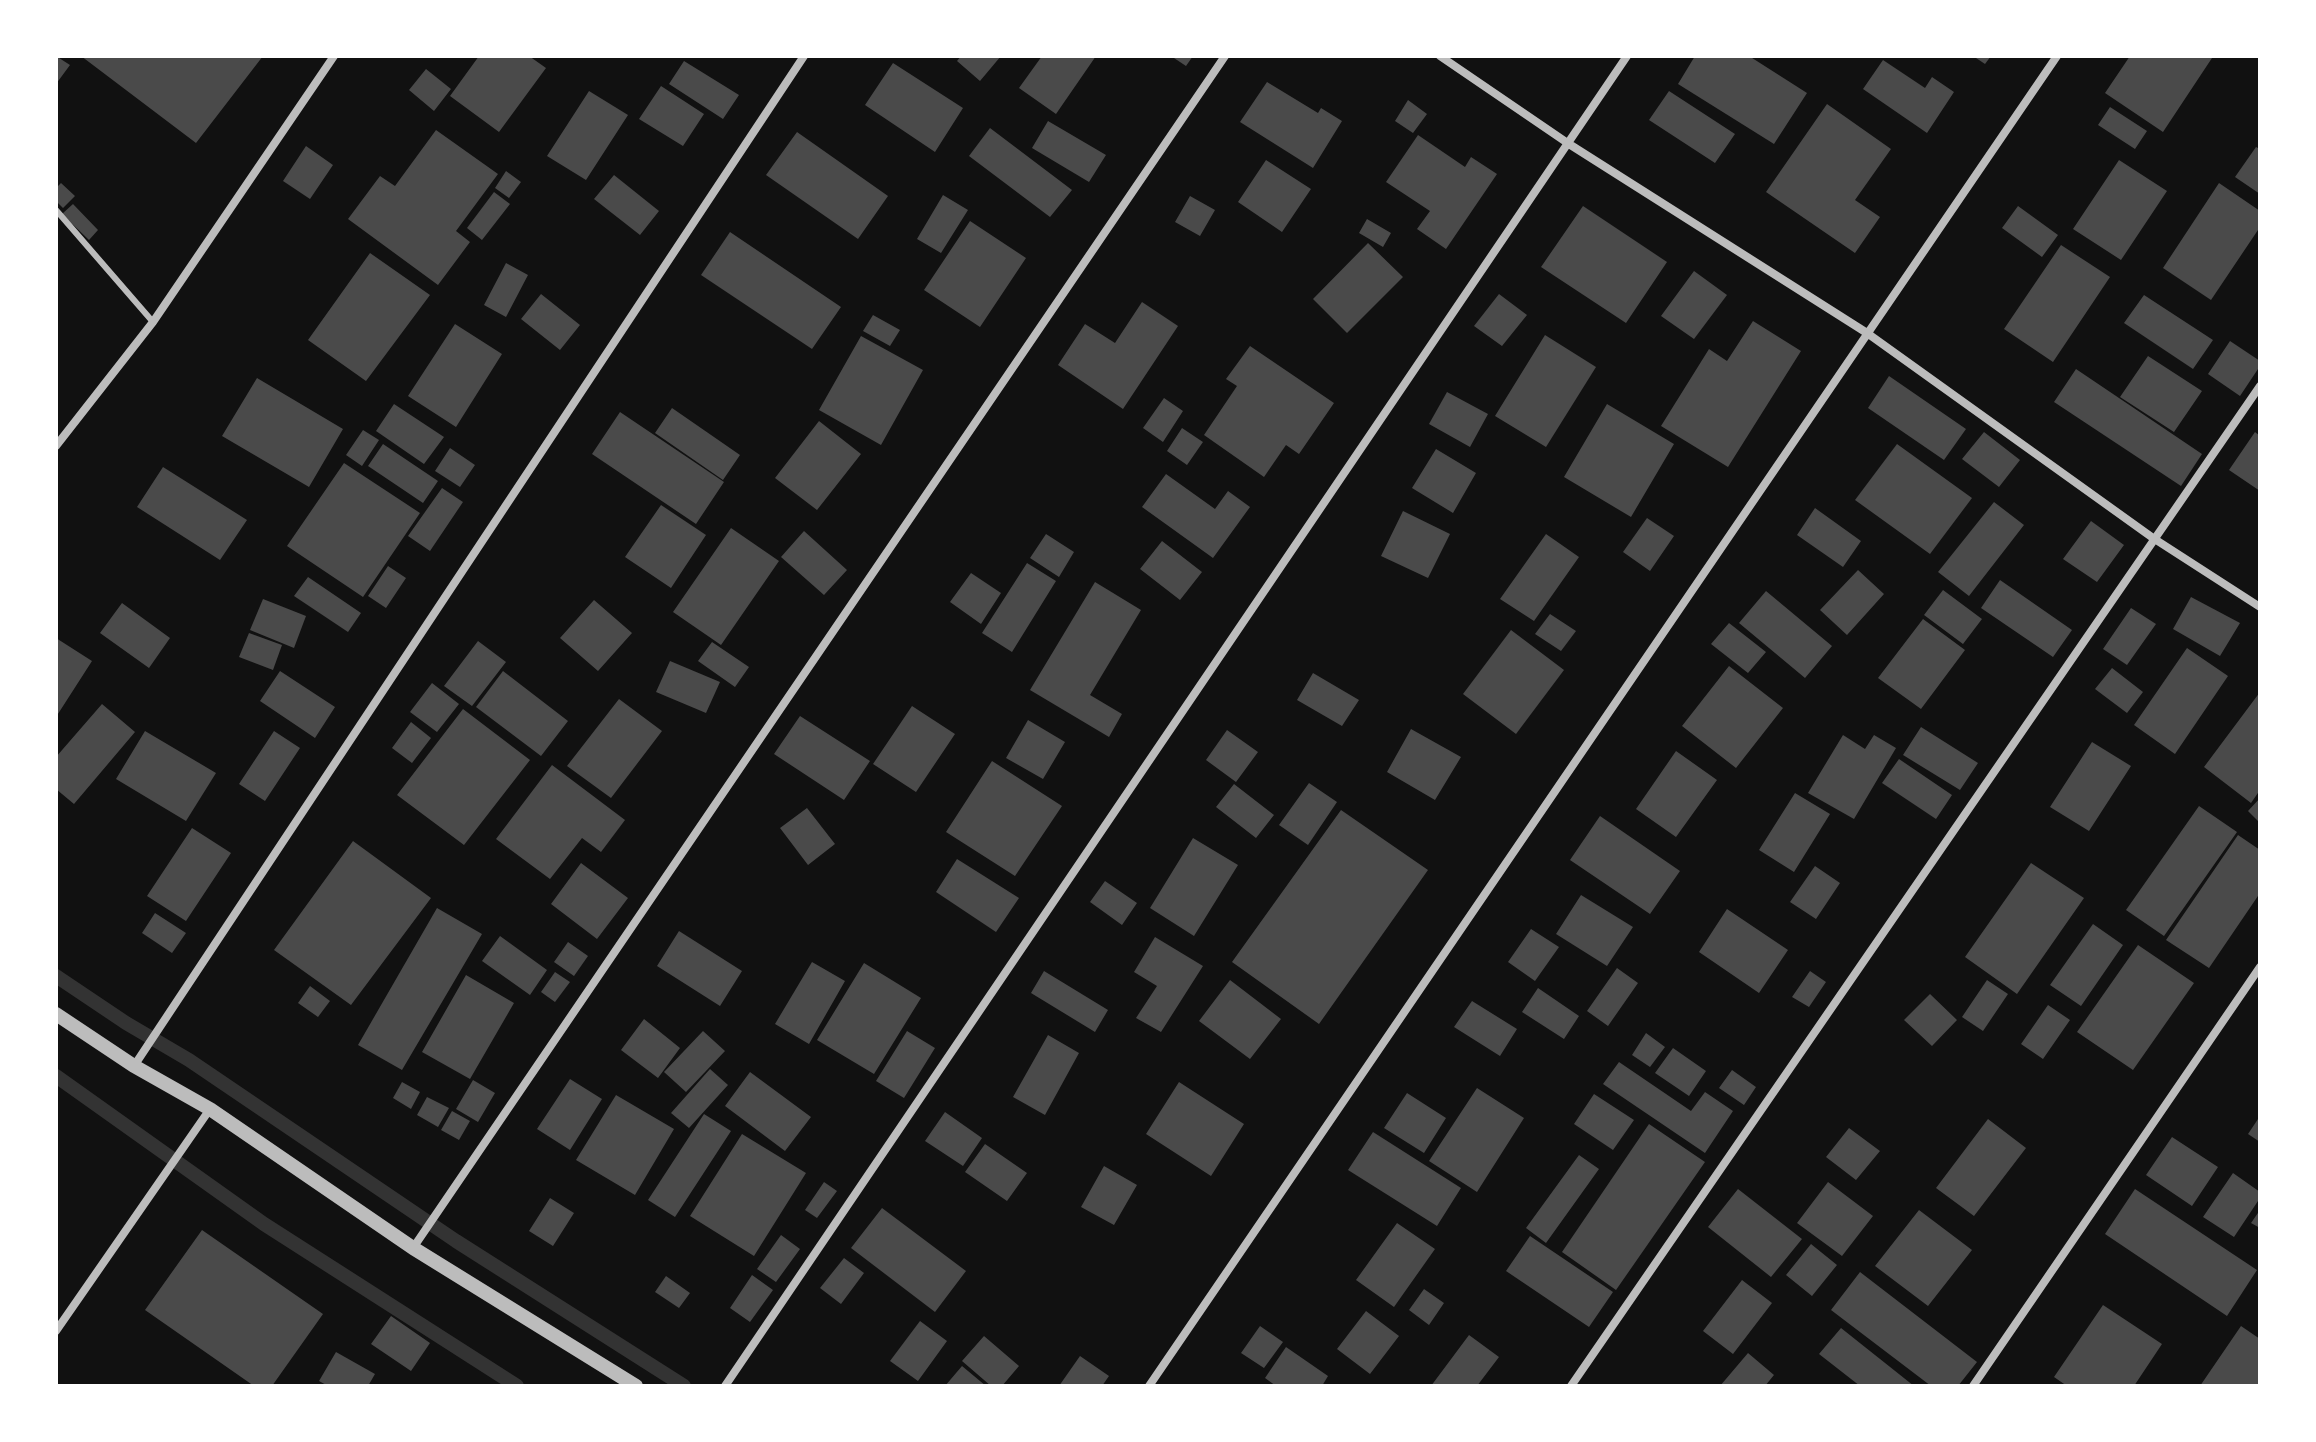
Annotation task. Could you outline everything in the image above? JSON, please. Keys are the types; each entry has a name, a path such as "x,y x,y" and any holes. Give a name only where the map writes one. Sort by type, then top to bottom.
{"street":[{"path":"56,446 153,322 334,56"},
{"path":"134,1066 804,56"},
{"path":"413,1248 1225,56"},
{"path":"1440,56 1569,144 1867,333 2153,538 2260,607"},
{"path":"725,1386 1627,56"},
{"path":"1149,1386 2057,56"},
{"path":"1571,1386 2260,386"},
{"path":"1973,1386 2260,967"},
{"path":"56,1014 134,1066 210,1109 413,1248 627,1384"},
{"path":"56,1331 210,1109"}],"lane":[{"path":"56,210 153,322"}],"building":[{"path":"56,56 70,65 56,84"},
{"path":"81,56 263,56 196,143"},
{"path":"479,56 529,56 546,68 499,132 450,96"},
{"path":"961,56 1001,56 980,81 957,61"},
{"path":"1042,56 1096,56 1056,114 1019,88"},
{"path":"1171,56 1193,56 1186,66"},
{"path":"1695,56 1749,56 1807,93 1774,144 1678,84"},
{"path":"1973,56 1991,56 1985,64"},
{"path":"2130,56 2212,58 2163,132 2105,93"},
{"path":"1883,60 1925,88 1932,77 1954,92 1927,133 1863,89"},
{"path":"684,61 739,95 723,119 669,84"},
{"path":"893,63 963,108 935,152 865,105"},
{"path":"426,69 451,89 434,111 409,90"},
{"path":"1267,82 1318,113 1321,108 1342,121 1313,168 1240,122"},
{"path":"661,86 704,114 683,146 639,119"},
{"path":"589,91 628,115 586,180 547,156"},
{"path":"1669,91 1735,134 1715,163 1649,120"},
{"path":"1408,100 1427,114 1413,133 1395,121"},
{"path":"1827,104 1891,149 1855,200 1880,217 1855,253 1766,192"},
{"path":"2110,107 2147,131 2135,149 2098,125"},
{"path":"1048,121 1106,155 1089,182 1032,148"},
{"path":"990,128 1072,190 1050,217 969,156"},
{"path":"436,130 498,174 456,231 470,242 438,285 348,219 380,176 395,186"},
{"path":"797,132 888,196 858,239 766,175"},
{"path":"1418,135 1465,167 1471,157 1497,174 1446,249 1417,229 1430,211 1386,182"},
{"path":"306,146 333,165 310,199 283,181"},
{"path":"2256,147 2260,149 2260,194 2235,177"},
{"path":"1266,160 1311,189 1282,232 1238,202"},
{"path":"2119,160 2167,191 2121,260 2073,229"},
{"path":"506,171 521,182 509,198 495,188"},
{"path":"614,175 659,211 640,235 594,199"},
{"path":"61,183 75,196 63,208 56,201 56,188"},
{"path":"2219,183 2260,211 2260,227 2211,300 2163,268"},
{"path":"494,192 510,204 482,240 467,228"},
{"path":"943,195 968,210 941,253 917,239"},
{"path":"1190,196 1215,210 1200,236 1175,222"},
{"path":"73,204 98,230 89,240 62,214"},
{"path":"1583,206 1667,262 1626,323 1541,267"},
{"path":"2018,206 2058,235 2042,257 2002,228"},
{"path":"1367,219 1391,233 1383,247 1359,233"},
{"path":"970,221 1026,258 980,327 924,290"},
{"path":"730,232 841,307 812,349 701,275"},
{"path":"1368,243 1403,277 1347,333 1313,299"},
{"path":"2061,245 2110,277 2053,362 2004,329"},
{"path":"370,253 430,295 366,381 308,340"},
{"path":"506,263 528,275 506,317 484,305"},
{"path":"1694,271 1727,295 1694,339 1661,316"},
{"path":"541,294 580,325 560,350 521,319"},
{"path":"1499,294 1527,315 1502,346 1474,326"},
{"path":"2144,295 2213,340 2193,369 2124,323"},
{"path":"1142,302 1178,326 1123,409 1058,365 1085,324 1115,343"},
{"path":"873,315 900,330 890,346 863,331"},
{"path":"1753,321 1801,351 1728,467 1661,426 1709,349 1727,361"},
{"path":"455,324 502,354 456,427 408,396"},
{"path":"1545,335 1596,367 1546,447 1495,416"},
{"path":"861,336 923,370 881,445 819,410"},
{"path":"2230,341 2260,361 2260,366 2240,396 2208,374"},
{"path":"1250,346 1334,403 1299,454 1286,445 1264,477 1204,435 1237,386 1226,379"},
{"path":"2148,356 2202,391 2174,432 2120,397"},
{"path":"2076,369 2202,454 2181,486 2054,402"},
{"path":"1889,376 1966,429 1944,460 1868,408"},
{"path":"257,378 343,429 309,487 222,436"},
{"path":"1447,392 1488,414 1470,447 1429,424"},
{"path":"1164,398 1183,411 1163,442 1143,428"},
{"path":"394,404 444,437 424,464 376,431"},
{"path":"1607,404 1674,444 1631,517 1564,477"},
{"path":"672,408 740,455 723,480 655,433"},
{"path":"620,412 724,482 696,524 592,454"},
{"path":"819,421 861,454 817,510 775,478"},
{"path":"1182,428 1203,442 1187,465 1167,451"},
{"path":"363,430 379,440 362,466 346,455"},
{"path":"1984,432 2020,460 1999,487 1962,459"},
{"path":"2255,432 2260,436 2260,491 2229,470"},
{"path":"383,444 438,481 423,503 368,466"},
{"path":"1897,444 1972,498 1930,554 1855,500"},
{"path":"450,448 475,465 460,487 435,471"},
{"path":"1436,449 1476,473 1453,513 1412,488"},
{"path":"344,463 420,513 363,597 287,546"},
{"path":"163,467 247,520 220,560 137,507"},
{"path":"1166,474 1215,509 1228,491 1250,507 1213,558 1142,507"},
{"path":"442,488 463,502 430,551 408,536"},
{"path":"1994,502 2024,525 1969,596 1938,572"},
{"path":"661,505 706,535 671,588 625,557"},
{"path":"1815,508 1861,541 1843,567 1797,535"},
{"path":"1403,511 1450,534 1428,578 1381,556"},
{"path":"1647,518 1674,536 1650,571 1623,552"},
{"path":"2091,521 2124,545 2097,582 2063,559"},
{"path":"731,528 779,561 721,645 673,612"},
{"path":"804,531 847,570 824,595 781,557"},
{"path":"1046,534 1074,552 1059,577 1030,558"},
{"path":"1546,534 1579,557 1534,621 1500,599"},
{"path":"1162,541 1202,572 1180,600 1140,569"},
{"path":"1027,563 1056,581 1012,652 982,633"},
{"path":"388,566 406,578 386,608 368,596"},
{"path":"1858,570 1884,594 1847,635 1820,610"},
{"path":"971,573 1001,593 981,624 950,602"},
{"path":"308,577 361,613 348,632 294,596"},
{"path":"2000,580 2072,630 2053,657 1981,608"},
{"path":"1095,582 1141,610 1090,695 1122,714 1109,737 1030,690"},
{"path":"1943,590 1982,619 1963,644 1924,615"},
{"path":"1766,591 1832,646 1805,678 1739,623"},
{"path":"2191,597 2240,623 2220,656 2173,629"},
{"path":"263,599 306,616 294,648 250,630"},
{"path":"594,600 632,633 598,671 560,638"},
{"path":"122,603 170,638 149,668 100,633"},
{"path":"2131,608 2156,624 2127,665 2103,649"},
{"path":"1550,614 1576,631 1561,651 1535,634"},
{"path":"1923,619 1965,650 1921,709 1878,678"},
{"path":"1729,623 1766,652 1748,673 1711,644"},
{"path":"1511,630 1564,670 1516,734 1463,694"},
{"path":"249,633 282,645 273,670 239,657"},
{"path":"56,638 92,661 56,717"},
{"path":"478,641 506,662 472,706 444,686"},
{"path":"712,642 749,667 735,687 698,661"},
{"path":"2187,648 2228,676 2175,754 2134,725"},
{"path":"670,661 720,682 706,713 656,692"},
{"path":"1729,666 1783,708 1736,768 1682,726"},
{"path":"2112,668 2143,692 2127,713 2095,689"},
{"path":"280,671 335,707 315,738 260,701"},
{"path":"503,671 568,721 541,756 476,707"},
{"path":"1313,673 1359,700 1342,726 1297,700"},
{"path":"432,683 459,704 437,732 410,712"},
{"path":"2260,692 2260,790 2251,803 2204,767"},
{"path":"619,699 662,731 611,798 567,766"},
{"path":"102,704 135,732 74,804 56,789 56,757"},
{"path":"912,706 955,734 916,792 873,764"},
{"path":"463,709 530,760 464,845 397,795"},
{"path":"800,716 870,761 844,800 774,754"},
{"path":"1028,720 1065,742 1043,779 1006,758"},
{"path":"411,722 431,738 412,763 392,748"},
{"path":"1921,727 1978,763 1960,790 1903,755"},
{"path":"1411,729 1461,757 1435,800 1387,772"},
{"path":"1227,730 1258,752 1236,782 1206,760"},
{"path":"145,731 216,773 186,821 116,779"},
{"path":"274,731 300,748 265,801 239,784"},
{"path":"1843,735 1865,749 1874,735 1896,748 1854,819 1808,793"},
{"path":"2092,742 2131,766 2089,831 2050,807"},
{"path":"1676,751 1717,780 1676,837 1636,809"},
{"path":"1899,759 1952,795 1936,819 1882,783"},
{"path":"992,761 1062,806 1015,876 946,832"},
{"path":"552,765 625,820 601,852 582,838 550,879 496,839"},
{"path":"1309,783 1337,802 1308,845 1279,825"},
{"path":"1234,784 1274,815 1256,838 1216,807"},
{"path":"1795,793 1830,814 1794,872 1759,850"},
{"path":"2260,798 2260,823 2248,811"},
{"path":"2199,806 2237,832 2164,936 2126,910"},
{"path":"807,808 835,844 808,865 780,828"},
{"path":"1341,810 1428,870 1319,1024 1232,962"},
{"path":"1600,816 1680,871 1650,914 1570,860"},
{"path":"192,828 231,853 186,921 147,896"},
{"path":"2238,835 2260,850 2260,893 2209,968 2166,940"},
{"path":"1193,838 1238,865 1194,936 1150,908"},
{"path":"353,841 431,898 351,1005 274,950"},
{"path":"957,859 1019,898 996,932 936,892"},
{"path":"581,863 628,898 597,939 551,904"},
{"path":"2031,863 2084,898 2017,994 1965,957"},
{"path":"1815,866 1840,883 1816,919 1790,902"},
{"path":"1105,881 1137,903 1122,925 1090,902"},
{"path":"1581,895 1633,927 1607,966 1556,934"},
{"path":"437,908 482,934 402,1070 358,1045"},
{"path":"1727,909 1788,950 1759,993 1699,952"},
{"path":"155,913 186,933 172,953 142,933"},
{"path":"2093,924 2123,945 2081,1006 2050,985"},
{"path":"1531,929 1559,947 1535,981 1508,962"},
{"path":"679,931 742,971 720,1006 657,966"},
{"path":"500,936 547,970 530,995 482,961"},
{"path":"1155,937 1203,966 1161,1032 1136,1018 1157,986 1134,972"},
{"path":"568,942 588,956 574,976 554,962"},
{"path":"2138,945 2194,983 2133,1070 2077,1032"},
{"path":"812,962 845,981 809,1044 775,1024"},
{"path":"864,963 921,998 874,1074 817,1040"},
{"path":"1617,968 1638,983 1608,1026 1587,1011"},
{"path":"1044,971 1108,1010 1095,1032 1031,993"},
{"path":"1810,971 1826,982 1809,1007 1792,997"},
{"path":"555,972 570,982 555,1002 541,992"},
{"path":"466,975 514,1003 470,1079 422,1052"},
{"path":"1230,980 1281,1019 1250,1059 1199,1021"},
{"path":"1987,980 2008,994 1983,1031 1962,1017"},
{"path":"310,986 330,1001 318,1017 298,1003"},
{"path":"1538,988 1579,1016 1564,1039 1522,1012"},
{"path":"1930,994 1957,1020 1932,1046 1904,1020"},
{"path":"1472,1001 1517,1029 1500,1056 1454,1027"},
{"path":"2048,1005 2070,1020 2043,1059 2021,1044"},
{"path":"644,1019 680,1048 658,1078 621,1050"},
{"path":"703,1031 725,1051 686,1092 664,1072"},
{"path":"907,1031 935,1048 904,1098 876,1081"},
{"path":"1646,1033 1665,1047 1650,1067 1632,1055"},
{"path":"1048,1035 1079,1053 1045,1115 1013,1097"},
{"path":"1673,1048 1706,1071 1689,1096 1655,1073"},
{"path":"1619,1062 1691,1111 1705,1092 1733,1111 1705,1153 1603,1084"},
{"path":"710,1069 728,1085 689,1128 671,1113"},
{"path":"1732,1070 1756,1087 1744,1105 1719,1088"},
{"path":"750,1072 811,1117 785,1151 725,1106"},
{"path":"570,1079 602,1099 570,1150 537,1129"},
{"path":"473,1080 495,1093 478,1122 456,1109"},
{"path":"402,1082 420,1092 411,1109 393,1098"},
{"path":"1179,1082 1244,1124 1211,1176 1146,1134"},
{"path":"1477,1088 1524,1118 1477,1192 1429,1161"},
{"path":"1407,1093 1446,1118 1424,1153 1384,1128"},
{"path":"1594,1094 1634,1120 1613,1150 1574,1124"},
{"path":"616,1095 674,1129 635,1195 576,1160"},
{"path":"427,1097 449,1108 438,1127 417,1115"},
{"path":"452,1111 470,1121 459,1140 441,1130"},
{"path":"945,1112 982,1138 963,1166 925,1141"},
{"path":"704,1114 731,1131 675,1217 648,1200"},
{"path":"2260,1116 2260,1142 2248,1134"},
{"path":"1988,1119 2026,1148 1974,1216 1936,1188"},
{"path":"1649,1124 1705,1162 1616,1290 1562,1252"},
{"path":"1849,1128 1880,1151 1856,1180 1826,1157"},
{"path":"1373,1132 1461,1188 1437,1226 1348,1170"},
{"path":"742,1134 806,1173 754,1256 690,1216"},
{"path":"2172,1137 2218,1167 2192,1206 2146,1175"},
{"path":"985,1144 1027,1173 1007,1201 965,1172"},
{"path":"1579,1155 1599,1169 1546,1243 1526,1228"},
{"path":"1104,1166 1137,1185 1114,1225 1081,1207"},
{"path":"2233,1173 2260,1192 2260,1198 2234,1237 2203,1217"},
{"path":"824,1182 837,1191 817,1218 805,1210"},
{"path":"1828,1182 1873,1216 1842,1256 1797,1223"},
{"path":"1738,1189 1802,1239 1771,1277 1708,1227"},
{"path":"2135,1189 2257,1270 2227,1316 2105,1234"},
{"path":"550,1198 574,1213 553,1246 529,1231"},
{"path":"882,1208 966,1271 935,1312 851,1248"},
{"path":"1919,1210 1972,1250 1928,1306 1875,1266"},
{"path":"2260,1210 2260,1228 2251,1223"},
{"path":"1397,1223 1435,1249 1394,1307 1356,1280"},
{"path":"202,1230 323,1314 272,1386 254,1386 145,1310"},
{"path":"781,1235 800,1249 776,1282 757,1269"},
{"path":"1530,1236 1613,1292 1589,1327 1506,1271"},
{"path":"1811,1244 1837,1265 1812,1296 1786,1275"},
{"path":"844,1258 864,1273 841,1304 820,1288"},
{"path":"1860,1272 1977,1362 1958,1386 1931,1386 1831,1310"},
{"path":"752,1275 773,1290 750,1322 730,1308"},
{"path":"666,1276 690,1293 679,1308 655,1292"},
{"path":"1742,1280 1772,1303 1733,1354 1703,1331"},
{"path":"1424,1289 1444,1303 1429,1325 1409,1310"},
{"path":"2103,1305 2162,1344 2134,1386 2067,1386 2054,1377"},
{"path":"1366,1311 1399,1336 1370,1374 1337,1349"},
{"path":"391,1316 430,1343 411,1371 371,1344"},
{"path":"920,1321 947,1341 918,1381 890,1361"},
{"path":"1260,1326 1283,1342 1264,1368 1241,1353"},
{"path":"2241,1326 2260,1339 2260,1386 2200,1386"},
{"path":"1841,1328 1914,1386 1860,1386 1819,1354"},
{"path":"1469,1335 1499,1357 1477,1386 1431,1386"},
{"path":"984,1336 1019,1366 1002,1386 991,1386 962,1361"},
{"path":"1286,1347 1328,1376 1322,1386 1276,1386 1265,1378"},
{"path":"336,1352 375,1374 368,1386 328,1386 319,1381"},
{"path":"1748,1353 1774,1375 1765,1386 1720,1386"},
{"path":"1080,1356 1109,1376 1102,1386 1059,1386"},
{"path":"962,1366 986,1386 945,1386"}],"waterway":[{"path":"56,976 189,1060 456,1241 684,1386"},
{"path":"56,1076 264,1224 517,1386"}]}
